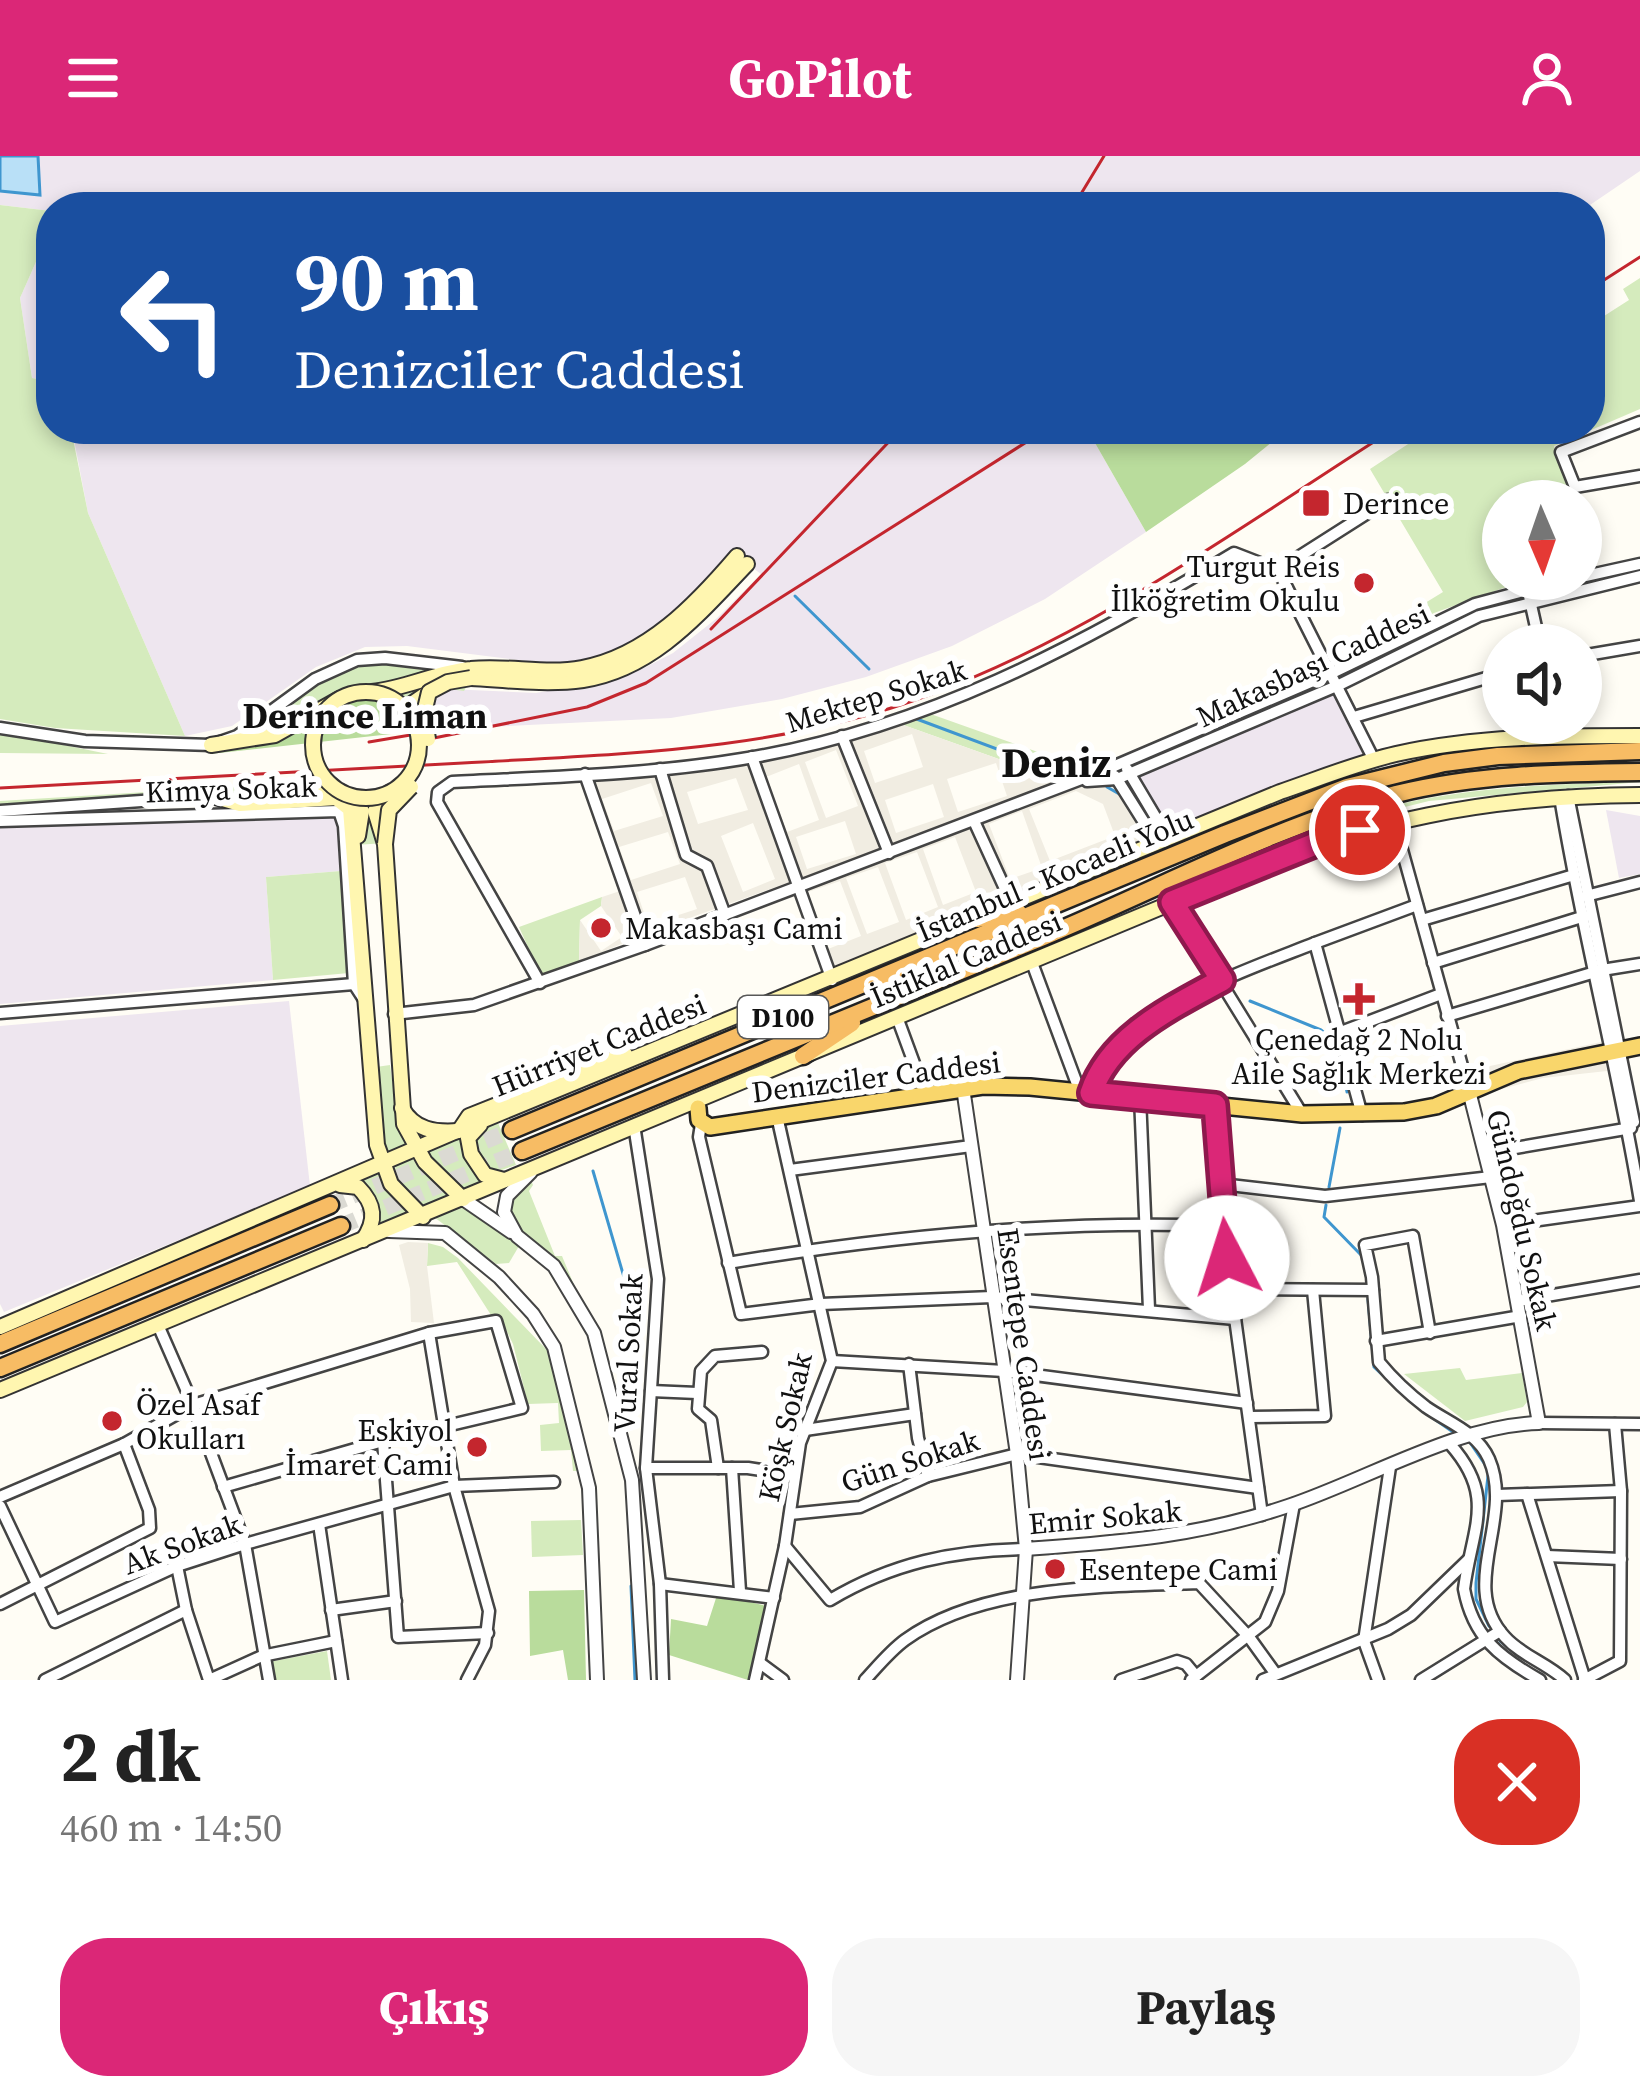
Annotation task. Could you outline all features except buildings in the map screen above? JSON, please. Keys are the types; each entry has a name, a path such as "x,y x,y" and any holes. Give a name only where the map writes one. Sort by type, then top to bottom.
{"highway":[{"name":"İstanbul - Kocaeli Yolu","path":"512,1130 1289,808 1395,774 1498,756 1640,751"},
{"name":"D100","path":"522,1151 1270,839 1398,794 1501,776 1640,772"},
{"path":"1142,896 1234,876"},
{"path":"977,919 1055,905"},
{"path":"803,1056 883,1002"},
{"path":"0,1344 330,1205"},
{"path":"0,1368 341,1226"}],"main road":[{"path":"211,745 275,735 340,698 474,673 581,680 626,665 686,628 742,560"},
{"path":"385,844 376,811 410,776 418,758 420,738 413,703 474,673"},
{"path":"372,692 396,700 413,718"},
{"path":"423,1217 391,1184 405,1158 385,844 389,810 428,757 424,713 429,692"},
{"path":"340,698 320,719 313,746 321,774 362,812 354,847"},
{"name":"Hürriyet Caddesi","path":"1602,733 1640,736"},
{"name":"Hürriyet Caddesi","path":"2,1325 1162,840 1374,760 1482,740"},
{"path":"212,796 328,789 370,798 388,794"},
{"name":"İstiklal Caddesi","path":"0,1390 423,1217 443,1208 457,1194 508,1180 634,1125 702,1109 803,1056 1325,840 1394,821 1564,796 1640,795"},
{"path":"212,796 240,804 336,798 350,808 374,1112 370,1153 353,1178"},
{"path":"401,1108 417,1125 437,1132 459,1131 469,1116 505,1101 782,991 803,992"},
{"name":"Denizciler Caddesi","path":"702,1109 710,1126 963,1088 1086,1092 1302,1114 1362,1114 1423,1108 1518,1071 1640,1046"},
{"path":"374,1112 405,1158 457,1194"},
{"path":"494,1116 477,1126 468,1138 469,1145 485,1175 508,1180"},
{"path":"338,1185 358,1187 370,1202 372,1228 363,1240"},
{"path":"409,1206 443,1208"}],"street":[{"path":"1605,435 1640,422"},
{"path":"1582,444 1561,452 1575,487 1640,476"},
{"path":"1374,760 1278,570 1388,500"},
{"name":"Mektep Sokak","path":"540,983 437,802 438,792 452,782 660,769 752,757 842,736 990,686 1100,632 1234,553 1278,570"},
{"path":"1602,572 1640,564"},
{"name":"Makasbaşı Caddesi","path":"1602,583 1640,576"},
{"name":"Makasbaşı Caddesi","path":"1120,771 1436,620 1514,600"},
{"name":"Makasbaşı Caddesi","path":"394,1014 456,1009 540,983 1078,782 1120,771 1339,686 1443,632 1519,600"},
{"path":"1602,652 1640,646"},
{"path":"0,728 85,740 211,745 237,736 315,679 357,660 385,658 474,673"},
{"path":"1354,717 1482,679"},
{"path":"842,736 889,853"},
{"path":"752,757 832,980"},
{"path":"660,769 686,854 707,866 725,915"},
{"path":"1120,771 1162,840"},
{"path":"585,774 645,945"},
{"name":"Kimya Sokak","path":"0,811 212,796"},
{"path":"1564,796 1585,916 1640,1161"},
{"name":"Kimya Sokak","path":"0,821 338,811 344,826 354,984 365,1003"},
{"path":"974,821 1012,904"},
{"name":"Gündoğdu Sokak","path":"1394,821 1486,1153 1539,1423"},
{"path":"1577,874 1586,896 1585,916"},
{"path":"1421,920 1577,874"},
{"path":"1586,896 1640,882"},
{"path":"1172,902 1302,1114"},
{"path":"1086,1092 1132,1036 1164,1012 1222,980 1417,905"},
{"path":"1433,963 1585,916"},
{"path":"1315,943 1362,1114"},
{"path":"1031,960 1086,1092"},
{"path":"1447,1016 1598,971 1640,964"},
{"path":"0,1013 354,984"},
{"path":"1341,1032 1441,994"},
{"path":"897,1017 925,1093"},
{"name":"Esentepe Caddesi","path":"963,1088 1017,1454 1026,1550 1017,1680"},
{"path":"1140,1097 1149,1309"},
{"path":"1215,1105 1231,1289 1262,1515"},
{"path":"702,1109 699,1137 741,1314 821,1304 992,1297 1235,1319"},
{"name":"Köşk Sokak","path":"755,1680 785,1546 794,1475 805,1430 832,1361 777,1116"},
{"name":"Vural Sokak","path":"634,1125 658,1280 646,1468 659,1584 663,1680"},
{"path":"1486,1153 1631,1128"},
{"path":"1503,1226 1640,1204 1631,1128"},
{"path":"790,1170 971,1146"},
{"path":"517,1236 505,1218 504,1203 535,1168"},
{"path":"1221,1184 1325,1196 1491,1177"},
{"path":"457,1194 554,1266 593,1333 632,1480 644,1680"},
{"path":"423,1217 499,1277 533,1314 554,1347 589,1488 597,1680"},
{"path":"728,1263 808,1250 983,1234 1146,1223 1224,1226"},
{"path":"388,1231 446,1233"},
{"path":"1430,1333 1412,1236 1365,1245 1379,1362 1431,1410 1470,1434 1487,1454 1497,1495 1483,1586 1487,1608 1512,1644 1565,1680"},
{"path":"1376,1341 1430,1333 1640,1280"},
{"path":"1231,1289 1373,1290"},
{"path":"1250,1417 1324,1416 1313,1290"},
{"path":"0,1502 194,1405 429,1333 496,1321 522,1408 383,1441 223,1487"},
{"path":"158,1324 194,1405 245,1544 269,1680"},
{"path":"429,1333 454,1486 487,1599 488,1633 467,1680"},
{"path":"740,1592 725,1468 711,1420 698,1409 697,1393 708,1360 762,1352"},
{"path":"832,1361 1004,1371 1247,1403"},
{"path":"910,1364 928,1476"},
{"path":"651,1391 697,1393"},
{"path":"805,1430 915,1414"},
{"path":"1539,1423 1640,1424"},
{"name":"Emir Sokak","path":"785,1546 830,1600 866,1578 962,1553 1195,1534 1294,1504 1470,1434 1539,1423"},
{"path":"1527,1494 1584,1680 1620,1660 1621,1491 1615,1424"},
{"path":"383,1441 398,1636 488,1633"},
{"path":"0,1604 150,1528 124,1444"},
{"path":"1450,1444 1471,1470 1479,1494 1464,1589 1467,1604 1484,1640 1508,1662 1540,1680"},
{"name":"Gün Sokak","path":"790,1514 860,1507 928,1476 1017,1454 1258,1488"},
{"path":"1378,1680 1364,1641 1390,1467"},
{"path":"646,1468 725,1468 794,1475"},
{"name":"Ak Sokak","path":"0,1502 55,1622 177,1567 245,1544 454,1486 554,1482"},
{"path":"1497,1495 1621,1491"},
{"path":"1120,1680 1177,1661 1186,1664 1193,1678 1265,1622 1275,1603 1294,1504"},
{"path":"319,1524 342,1680"},
{"path":"1547,1556 1621,1559"},
{"path":"865,1680 900,1644 923,1629 1024,1594 1199,1582 1249,1637 1269,1677 1364,1641 1411,1615 1469,1558"},
{"path":"177,1567 209,1680 262,1656 336,1641"},
{"path":"659,1584 774,1598"},
{"path":"331,1610 396,1601"},
{"path":"45,1680 186,1610"},
{"path":"1421,1680 1500,1631"},
{"path":"760,1663 783,1680"}],"shaded area":[{"path":"38,156 1640,156 1640,171 1605,195 40,192"},
{"path":"0,191 36,195 36,209 0,205"},
{"path":"36,262 36,379 32,378 20,298"},
{"path":"75,444 1096,444 1146,532 1045,599 952,646 866,677 782,699 671,718 429,730 429,699 448,689 536,693 646,667 673,653 717,618 761,574 750,566 650,639 582,668 407,646 365,647 316,667 232,726 185,736 88,513"},
{"path":"1338,690 1369,754 1167,829 1136,777"},
{"path":"895,722 1066,783 642,935 588,781 667,773","holes":["912,734 923,767 875,783 864,751","836,750 858,806 826,818 805,762","996,763 1007,796 958,812 947,779","799,764 819,820 787,832 766,777","736,778 748,810 698,824 687,792","651,783 663,816 614,831 602,799","933,784 944,817 896,833 885,800","845,821 856,854 807,869 796,837","753,823 775,879 743,892 721,836","668,832 680,864 631,880 619,847","685,877 697,909 648,925 637,892"]},
{"path":"1078,781 1117,781 1152,838 829,973 798,886","holes":["1076,791 1103,804 1115,836 1050,861 1029,809","1022,811 1042,868 1010,879 989,824","955,837 976,892 943,905 923,849","917,852 938,907 906,920 885,863","878,867 899,922 867,934 846,878","840,881 861,936 828,949 808,892"]},
{"path":"1606,810 1640,816 1640,874 1619,878"},
{"path":"336,816 341,871 266,877 273,980 0,1004 0,826"},
{"path":"623,890 640,936 579,962 580,920 601,951 622,937 601,906 602,897"},
{"path":"289,1001 310,1186 4,1312 0,1304 0,1026"},
{"path":"1601,1042 1607,1071 1543,1078 1483,1094 1476,1069"},
{"path":"428,1243 434,1323 411,1322 410,1289 399,1245"}],"green space":[{"path":"0,205 36,209 36,262 20,298 32,378 36,379 36,444 74,444 88,513 185,736 55,728 0,719"},
{"path":"1640,278 1640,409 1605,424 1605,315 1629,300 1623,289"},
{"path":"1096,444 1270,444 1245,464 1146,532"},
{"path":"1408,444 1559,444 1554,446 1566,480 1482,480 1482,596 1434,613 1335,663 1332,660 1443,592 1370,469"},
{"path":"357,660 477,668 464,691 432,694 429,730 418,731 406,708 384,695 295,726 229,740 315,679"},
{"path":"361,692 396,702 418,731 210,754 211,745 256,740"},
{"path":"925,712 1094,772 1066,783 895,722"},
{"path":"0,732 108,754 0,753"},
{"path":"327,781 379,797 385,843 356,845 345,801 242,802 210,793 0,808 0,801"},
{"path":"1640,782 1429,801 1308,831 1433,797"},
{"path":"341,871 349,973 273,980 266,877"},
{"path":"602,897 601,906 580,920 579,962 541,976 519,927"},
{"path":"390,1065 398,1121 412,1150 386,1161 376,1067"},
{"path":"498,1123 516,1165 499,1171 485,1165 475,1140 482,1130"},
{"path":"467,1131 464,1138 493,1182 463,1195 424,1150"},
{"path":"419,1160 449,1199 432,1207 418,1206 394,1176 396,1164"},
{"path":"380,1169 415,1216 375,1231 353,1182"},
{"path":"530,1178 529,1191 555,1256 562,1256 577,1292 555,1262 520,1234 507,1207"},
{"path":"462,1204 519,1246 509,1263 496,1264 434,1217"},
{"path":"428,1243 458,1258 548,1351 578,1471 573,1471 571,1450 541,1451 540,1425 559,1423 558,1403 528,1404 513,1344 499,1315 491,1315 457,1262 427,1266"},
{"path":"1460,1368 1466,1380 1522,1373 1527,1402 1523,1407 1465,1421 1404,1374"},
{"path":"581,1520 583,1555 532,1557 531,1521"},
{"path":"584,1590 586,1680 568,1680 563,1650 530,1656 529,1591"},
{"path":"717,1595 767,1606 748,1680 669,1655 671,1619 707,1626"},
{"path":"327,1651 331,1680 274,1680 269,1662"}],"water":[{"path":"0,156 38,156 40,192 0,191"}],"waterway":[{"path":"795,596 869,669"},
{"path":"914,718 1064,774"},
{"path":"1107,787 1121,795"},
{"path":"1250,1001 1321,1030 1337,1044"},
{"path":"1341,1058 1347,1092"},
{"path":"1329,1187 1340,1128"},
{"path":"593,1171 640,1332"},
{"path":"1326,1205 1324,1217 1362,1256"},
{"path":"1368,1299 1374,1367 1408,1399"},
{"path":"1430,1416 1453,1432"},
{"path":"1471,1444 1486,1466"},
{"path":"1488,1476 1476,1599 1489,1626"},
{"path":"631,1586 635,1680"},
{"path":"1500,1641 1517,1654"}],"tunnel":[{"path":"330,1205 512,1130"},
{"path":"341,1226 522,1151"}],"railway":[{"path":"1082,192 1104,156"},
{"path":"1605,279 1640,257"},
{"path":"711,629 887,444"},
{"path":"434,738 587,707 646,683 1023,444"},
{"path":"0,788 699,747 873,714 991,670 1051,641 1225,539 1371,444"},
{"path":"369,742 452,728"}],"place":[{"name":"Derince","path":"1316,503"},
{"name":"Turgut Reis İlköğretim Okulu","path":"1364,583"},
{"name":"Makasbaşı Cami","path":"601,928"},
{"name":"Çenedağ 2 Nolu Aile Sağlık Merkezi","path":"1359,999"},
{"name":"Özel Asaf Okulları","path":"112,1421"},
{"name":"Eskiyol İmaret Cami","path":"477,1447"},
{"name":"Esentepe Cami","path":"1055,1569"}],"district":[{"name":"Derince Liman","path":"365,715"},
{"name":"Deniz","path":"1056,762"}],"route":[{"path":"1227,1258 1215,1105 1091,1093 1102,1068 1132,1036 1222,980 1172,902 1360,830"}]}
